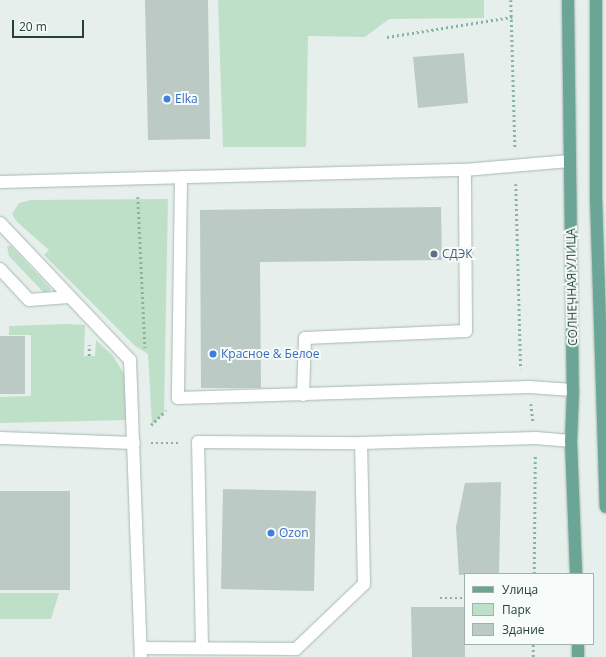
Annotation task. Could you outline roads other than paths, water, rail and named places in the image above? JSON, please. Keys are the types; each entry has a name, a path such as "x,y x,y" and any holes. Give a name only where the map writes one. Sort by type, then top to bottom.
{"main road":[{"name":"СОЛНЕЧНАЯ УЛИЦА","path":"568,0 573,390 571,441 576,573"},
{"path":"596,0 596,197 606,508"},
{"path":"578,645 578,657"}],"lane":[{"path":"0,182 465,170 570,161"},
{"path":"303,395 305,338 466,331 465,170"},
{"path":"182,177 178,398 529,387 573,390"},
{"path":"1,227 130,360 141,652 202,647 300,653 364,584 361,443"},
{"path":"0,269 30,300 69,297"},
{"path":"0,438 134,443"},
{"path":"202,647 198,442 361,443 536,438 571,441"}],"place":[{"name":"Elka","path":"167,99"},
{"name":"СДЭК","path":"434,254"},
{"name":"Красное & Белое","path":"213,354"},
{"name":"Ozon","path":"271,533"}]}
